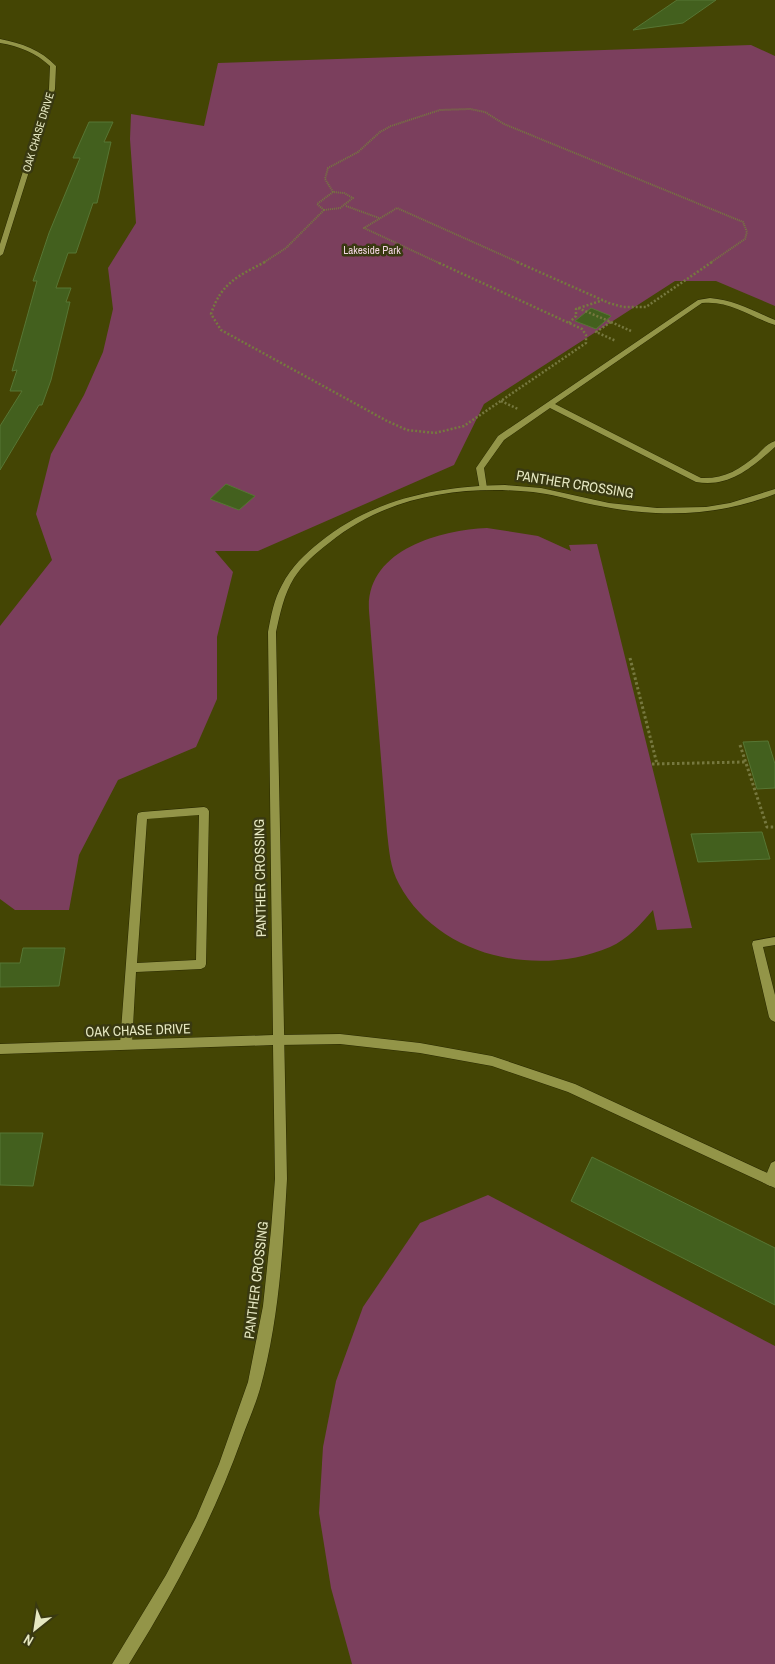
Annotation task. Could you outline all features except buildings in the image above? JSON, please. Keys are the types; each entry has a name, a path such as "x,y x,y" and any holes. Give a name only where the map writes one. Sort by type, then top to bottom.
{"street":[{"name":"OAK CHASE DRIVE","path":"0,41 31,48 53,66 52,89 0,254"},
{"path":"482,488 480,468 501,438 700,301 712,298 726,302 775,323"},
{"path":"550,405 699,480 717,482 731,478 775,443"},
{"name":"PANTHER CROSSING","path":"120,1664 160,1602 197,1536 228,1462 255,1383 276,1267 281,1179 272,640 278,604 290,578 329,537 352,522 376,510 428,494 482,488 534,490 586,502 655,511 691,510 725,506 759,498 775,490"},
{"path":"126,1044 142,816 204,811 201,964 132,968"},
{"path":"775,941 757,944 775,1017"},
{"name":"OAK CHASE DRIVE","path":"0,1049 340,1039 420,1048 492,1061 571,1088 773,1181"},
{"path":"773,1181 775,1167"}],"path":[{"path":"324,210 317,204 333,192 344,193 353,198 346,206 335,210 324,210 313,219 303,234 280,253 225,285 215,297 211,314 222,330 387,421 407,430 435,433 464,426 586,343 586,335 582,330 568,323 364,228 397,208 602,300 623,307 646,307 745,239 748,232 743,222 728,214 504,124 485,112 470,109 440,110 391,126 380,132 358,152 328,168 325,179 333,192"},
{"path":"346,206 380,219"},
{"path":"578,308 602,300"},
{"path":"568,323 576,316 578,308"},
{"path":"578,308 636,334"},
{"path":"611,322 596,332 621,344"},
{"path":"501,400 522,412"},
{"path":"630,658 657,764"},
{"path":"740,745 766,827 775,827"},
{"path":"652,764 745,762"}],"green space":[{"name":"Lakeside Park","path":"751,45 775,56 775,306 716,281 675,281 484,404 454,465 258,551 215,551 233,572 217,637 217,699 196,747 118,780 79,855 69,910 15,910 0,899 0,626 52,560 36,514 51,454 84,395 103,352 113,309 108,268 136,223 130,139 131,114 204,126 218,63"},
{"path":"487,528 538,536 571,551 569,545 597,544 692,928 657,930 653,910 639,926 617,944 610,947 582,956 552,960 521,960 492,954 464,944 438,929 416,909 399,884 389,852 387,832 369,611 371,590 379,573 392,558 409,547 448,533"},
{"path":"488,1195 775,1346 775,1664 352,1664 331,1588 319,1513 323,1447 336,1381 363,1307 420,1223"}]}
